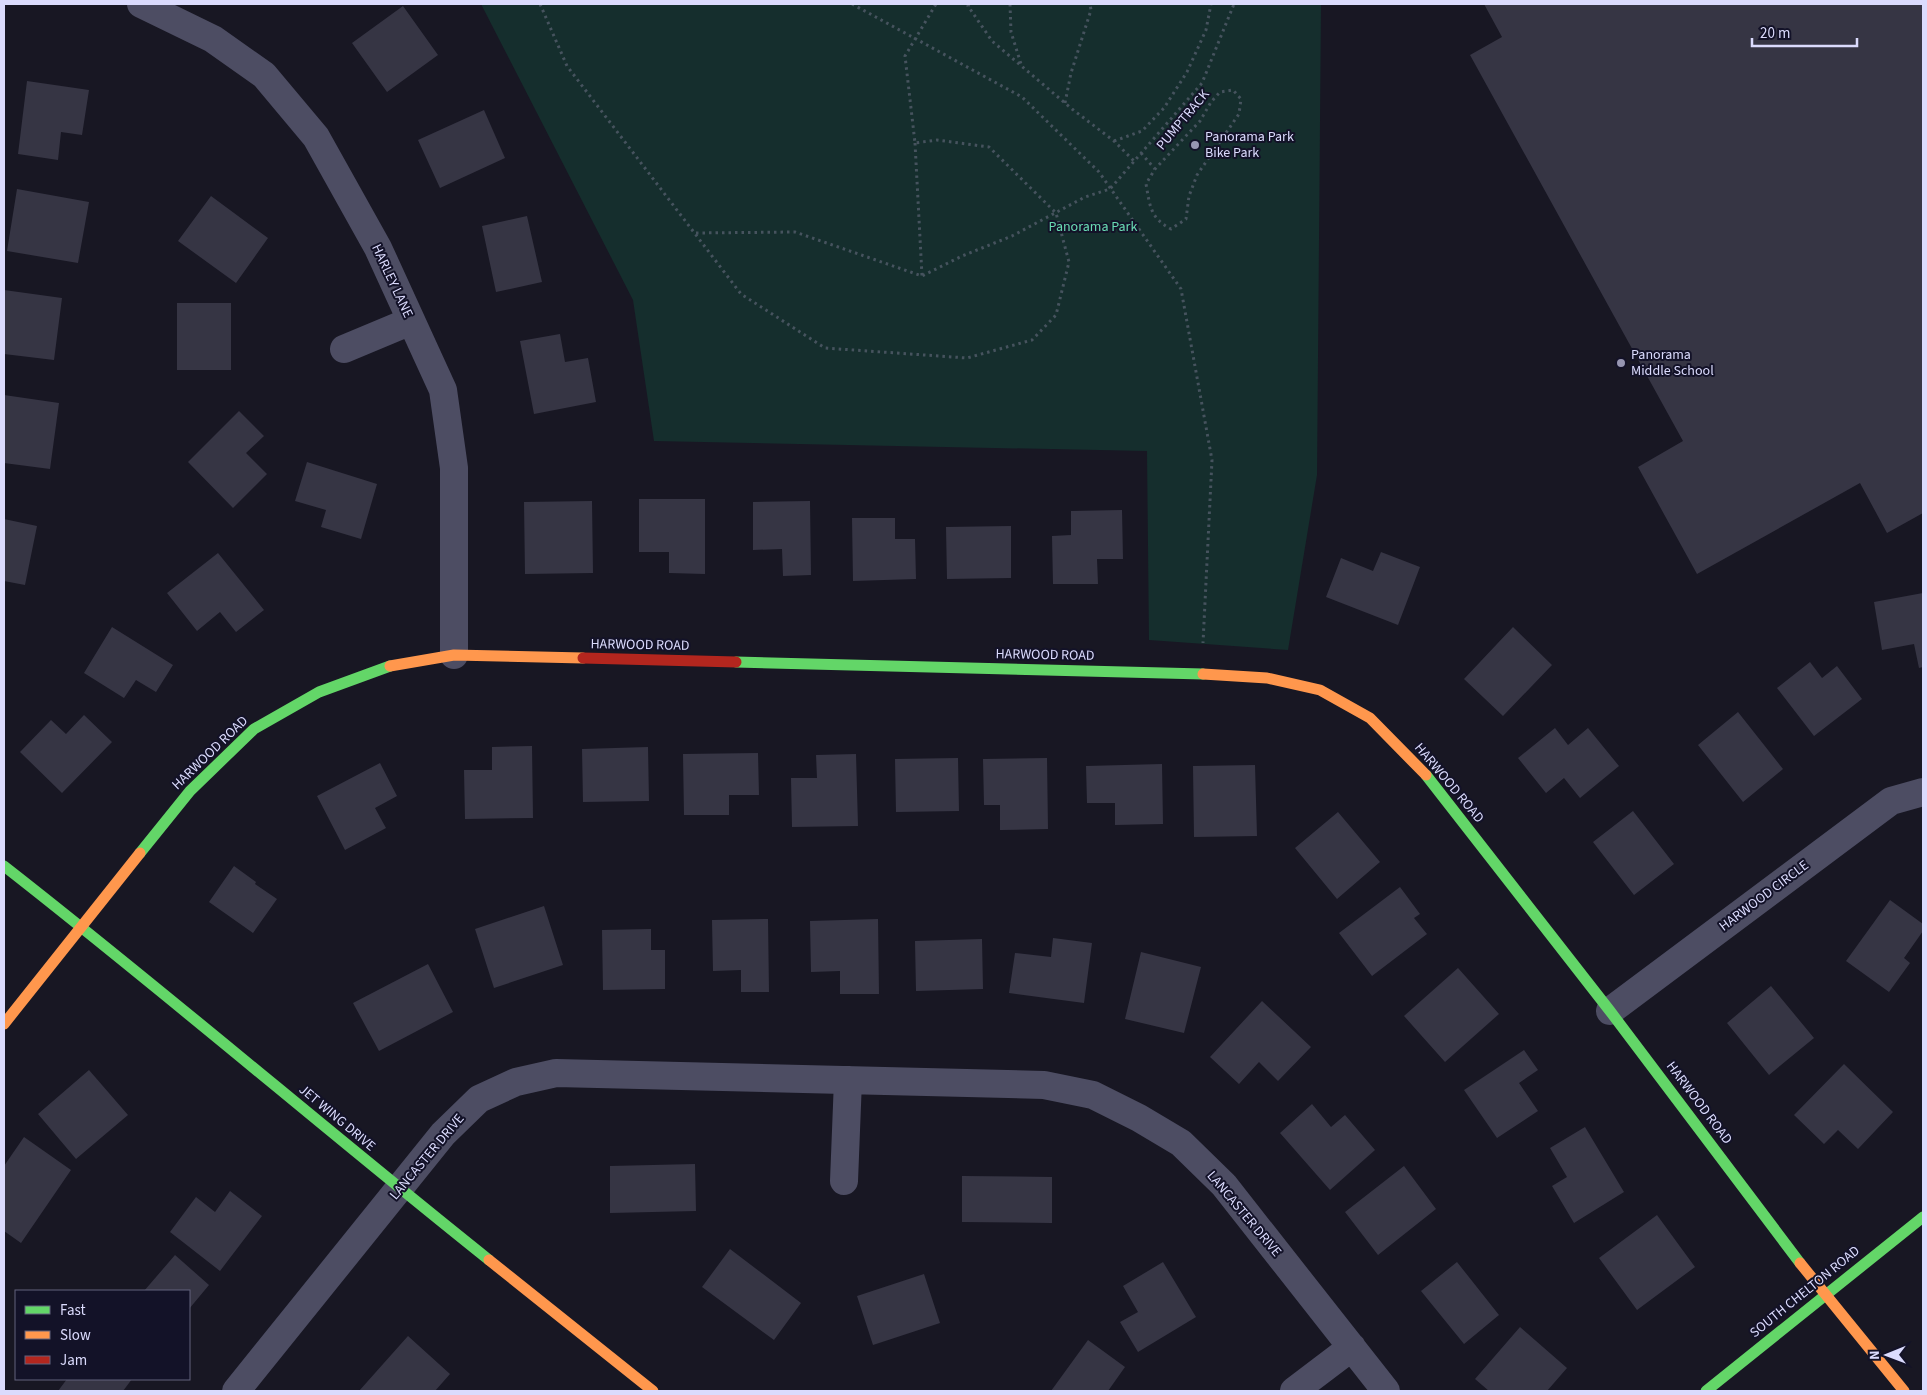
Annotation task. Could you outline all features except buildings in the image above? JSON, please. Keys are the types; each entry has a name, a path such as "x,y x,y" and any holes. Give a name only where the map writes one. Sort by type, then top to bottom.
{"street":[{"name":"HARLEY LANE","path":"141,4 213,39 264,75 316,137 378,248 443,390 454,468 454,655"},
{"path":"344,349 411,321"},
{"name":"HARWOOD ROAD","path":"4,1024 190,791 254,729 319,692 387,667 454,655 1220,674 1267,678 1320,690 1370,718 1419,766 1610,1011 1825,1294 1904,1391"},
{"name":"HARWOOD CIRCLE","path":"1610,1011 1891,801 1923,792"},
{"name":"JET WING DRIVE","path":"4,866 81,926 400,1189 653,1391"},
{"name":"LANCASTER DRIVE","path":"236,1391 443,1134 479,1099 516,1082 556,1073 1044,1085 1092,1095 1139,1118 1181,1143 1224,1185 1386,1391"},
{"path":"844,1181 848,1080"},
{"name":"SOUTH CHELTON ROAD","path":"1706,1391 1825,1294 1923,1218"},
{"path":"1294,1391 1352,1347"}],"path":[{"path":"540,4 567,66 741,294 825,348 967,358 1032,340 1056,315 1069,262 1056,213 989,147 937,140 916,143"},
{"path":"852,4 1022,97 1098,172 1181,289 1212,460 1203,646"},
{"path":"922,276 916,143 905,56 936,4"},
{"path":"969,4 968,6 992,40 1065,103 1114,141 1134,161"},
{"path":"1010,4 1011,32 1021,65"},
{"path":"1065,103 1071,73 1091,10 1090,4"},
{"path":"1114,141 1142,131 1164,108 1187,72 1206,30 1211,4"},
{"path":"695,233 795,232 922,276 962,256 1012,236 1085,197 1110,189 1202,83 1234,4"},
{"name":"PUMPTRACK","path":"1233,90 1241,99 1239,114 1197,175 1189,196 1186,219 1171,229 1160,224 1150,208 1146,184 1155,169 1200,121 1211,102 1220,92 1233,90"},
{"name":"PUMPTRACK","path":"1141,153 1155,169"}],"green space":[{"name":"Panorama Park","path":"481,4 1321,4 1317,475 1288,650 1149,640 1147,451 654,441 633,300"}],"traffic: fast":[{"path":"736,662 1203,674"},
{"path":"140,853 190,791 254,729 319,692 390,666"},
{"path":"1426,775 1610,1011 1800,1263"},
{"path":"4,866 126,963 489,1260"},
{"path":"1706,1391 1923,1217"}],"traffic: slow":[{"path":"390,666 454,655 583,658"},
{"path":"1203,674 1267,678 1320,690 1370,718 1426,775"},
{"path":"4,1024 140,853"},
{"path":"489,1260 653,1391"},
{"path":"1800,1263 1904,1391"}],"traffic: jam":[{"path":"583,658 736,662"}],"place":[{"name":"Panorama Park Bike Park","path":"1195,145"},
{"name":"Panorama Middle School","path":"1621,363"}]}
